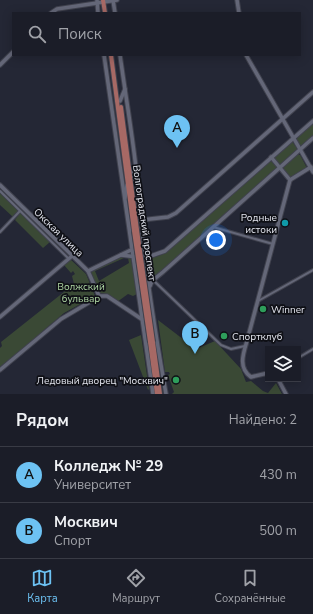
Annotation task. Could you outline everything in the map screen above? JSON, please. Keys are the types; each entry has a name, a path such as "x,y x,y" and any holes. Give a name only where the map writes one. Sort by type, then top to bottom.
{"main road":[{"path":"113,0 115,12"},
{"path":"52,12 57,9 97,1 117,0"},
{"path":"237,0 239,12"},
{"path":"97,1 98,12"},
{"path":"105,1 106,12"},
{"path":"0,65 12,53"},
{"path":"104,56 131,251 153,394"},
{"name":"Волгоградский проспект","path":"112,56 129,166 157,394"},
{"name":"Волгоградский проспект","path":"112,56 127,177 136,230"},
{"path":"120,56 163,394"},
{"path":"247,56 313,172"},
{"path":"120,101 125,89"},
{"path":"141,220 168,217 176,213 313,92"},
{"path":"121,255 145,258 170,247 313,121"},
{"path":"149,289 153,280 313,138"},
{"path":"271,157 290,180"},
{"path":"129,166 138,189"},
{"path":"265,374 252,377 244,372 242,363 246,345 290,180 311,167"},
{"path":"125,207 127,177"},
{"name":"Окская улица","path":"1,186 88,271 99,296"},
{"path":"131,251 134,254 139,254 144,251"},
{"path":"88,271 131,251"},
{"path":"0,317 72,256"},
{"path":"0,370 61,319 99,296 107,296 142,320 149,321 154,318"},
{"path":"143,329 149,325 155,328"},
{"name":"Волгоградский проспект","path":"151,342 158,379 163,394"},
{"path":"280,382 286,394"}],"street":[{"path":"1,186 1,192 68,259"},
{"path":"0,232 24,208"},
{"path":"213,227 273,244"},
{"path":"51,242 57,241"},
{"path":"258,301 313,270"},
{"path":"153,280 221,345 234,349 246,345"},
{"path":"301,356 313,349"}],"green space":[{"path":"313,123 313,137 301,148 295,138"},
{"path":"292,141 298,150 280,166 273,157"},
{"path":"297,154 300,155 307,168 290,178 281,168"},
{"path":"271,159 278,167 150,281 147,259 165,253"},
{"path":"0,193 18,211 13,217 0,205"},
{"path":"20,213 50,242 43,248 15,220"},
{"path":"122,256 130,257 137,294 133,296 128,294 117,302 106,294 100,293 91,272","holes":["124,258 128,258 129,263 99,281 95,271"]},
{"name":"Волжский бульвар","path":"70,259 86,274 95,296 64,313 0,367 1,342 74,284 72,276 75,274 73,271 71,273 64,265"},
{"path":"158,320 196,349 215,341 241,369 246,382 251,381 263,391 268,393 276,383 282,394 172,394 174,392 168,375 170,374 169,372 165,372"},
{"path":"141,335 149,389 148,390 129,340"}],"place":[{"name":"Колледж № 29","path":"177,148"},
{"name":"Родные истоки","path":"285,223"},
{"name":"Winner","path":"263,309"},
{"name":"Спортклуб","path":"224,336"},
{"name":"Москвич","path":"195,354"},
{"name":"Ледовый дворец \"Москвич\"","path":"176,380"}]}
